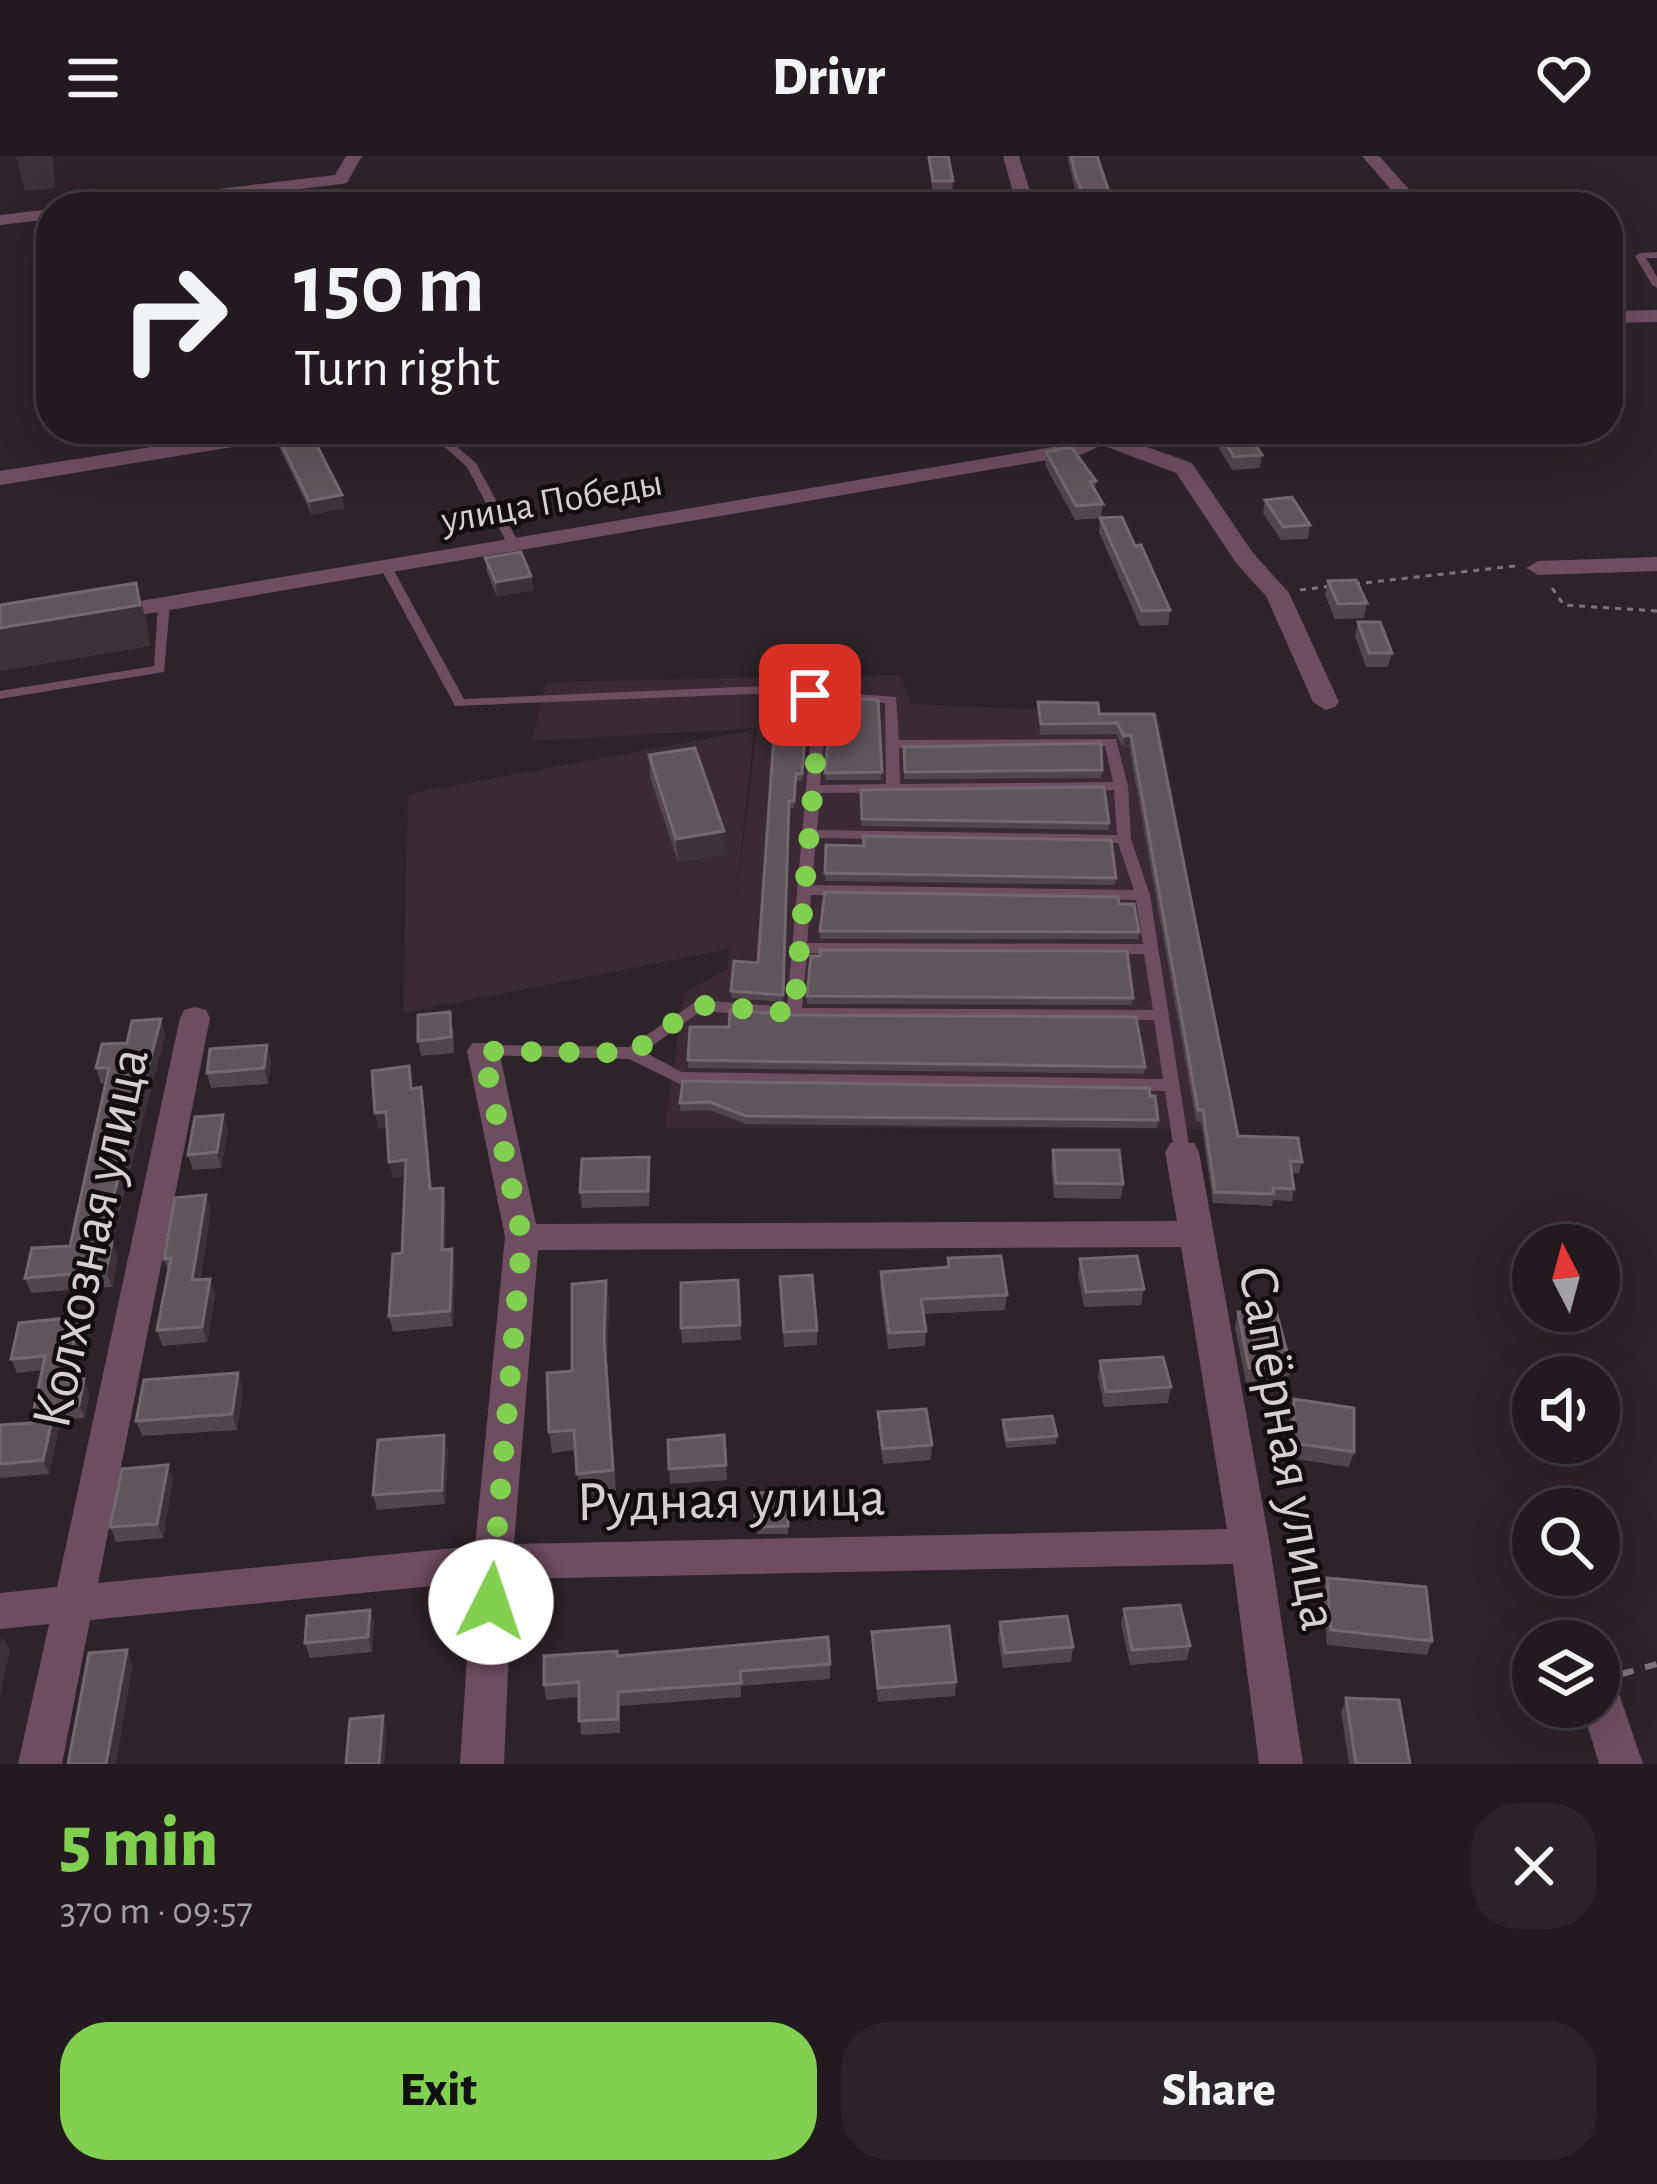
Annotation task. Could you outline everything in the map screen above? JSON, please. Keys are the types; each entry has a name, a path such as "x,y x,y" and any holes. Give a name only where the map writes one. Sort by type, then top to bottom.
{"street":[{"path":"234,192 341,179 354,156"},
{"path":"1011,156 1022,192"},
{"path":"1370,156 1402,192"},
{"path":"0,220 36,216"},
{"path":"1623,316 1657,316"},
{"path":"0,478 212,444"},
{"name":"улица Победы","path":"70,620 1089,444"},
{"path":"1131,444 1184,468 1244,558 1277,593 1326,702"},
{"path":"1538,568 1657,564"},
{"name":"Колхозная улица","path":"40,1764 195,1018"},
{"path":"482,1764 493,1562 522,1237 483,1051"},
{"name":"Сапёрная улица","path":"1182,1152 1250,1546 1281,1764"},
{"path":"522,1237 1193,1234"},
{"name":"Рудная улица","path":"0,1611 493,1562 1250,1546"},
{"path":"1616,1728 1621,1764"}],"lane":[{"path":"1657,255 1640,256 1657,285"},
{"path":"448,444 472,465 514,545"},
{"path":"386,567 460,703 807,688 819,720 794,1013"},
{"path":"0,695 160,669 164,604"},
{"path":"810,695 891,700 893,788"},
{"path":"892,745 1112,742 1124,839 1143,895 1182,1152"},
{"path":"814,789 1121,786"},
{"path":"811,834 1124,839"},
{"path":"806,890 1143,895"},
{"path":"801,948 1151,949"},
{"path":"632,1053 698,1005 794,1013 1160,1015"},
{"path":"483,1051 632,1053 680,1078 1171,1085"}],"path":[{"path":"1277,593 1510,565 1538,568 1564,605 1657,611"},
{"path":"1620,1679 1657,1664"}],"shaded area":[{"path":"900,675 912,704 1158,715 1236,1129 665,1128 684,993 728,968 729,949 403,1013 408,794 754,730 734,918 757,728 532,741 547,682"}],"building":[{"path":"929,156 948,156 953,181 933,181"},
{"path":"1071,156 1097,156 1109,192 1082,192"},
{"path":"281,444 316,444 342,495 309,501"},
{"path":"1226,444 1255,444 1262,455 1234,457"},
{"path":"1071,447 1096,481 1090,482 1103,504 1076,506 1046,452"},
{"path":"1292,497 1310,525 1283,527 1265,500"},
{"path":"1122,517 1135,546 1141,545 1170,610 1142,611 1100,518"},
{"path":"521,552 531,576 496,582 485,558"},
{"path":"1356,580 1367,603 1338,604 1328,581"},
{"path":"136,583 140,605 0,628 0,605"},
{"path":"1358,622 1380,622 1392,653 1369,653"},
{"path":"777,693 800,693 807,713 802,774 796,774 794,801 789,801 783,995 731,991 734,961 758,963"},
{"path":"825,697 878,700 882,772 825,773 830,713"},
{"path":"1038,702 1098,703 1099,714 1154,714 1238,1136 1298,1138 1302,1162 1290,1161 1294,1189 1273,1188 1274,1194 1215,1192 1131,735 1124,736 1117,723 1041,724"},
{"path":"1101,743 1102,770 905,772 904,747"},
{"path":"695,748 724,831 676,839 649,755"},
{"path":"1104,787 1109,823 862,819 861,790"},
{"path":"863,836 1111,840 1116,878 825,873 826,845 864,846"},
{"path":"825,892 1118,897 1119,904 1134,904 1139,932 820,931"},
{"path":"820,950 1127,951 1133,998 807,996 811,956 820,956"},
{"path":"730,1010 794,1015 1136,1017 1145,1067 688,1060 690,1027 729,1027"},
{"path":"450,1012 451,1037 418,1041 418,1015"},
{"path":"161,1019 101,1243 112,1242 106,1271 25,1278 32,1248 70,1246 109,1068 96,1068 102,1044 127,1043 132,1021"},
{"path":"267,1045 264,1068 207,1073 210,1049"},
{"path":"409,1066 411,1089 421,1087 430,1189 443,1188 442,1250 452,1249 450,1311 389,1316 393,1254 402,1253 406,1160 389,1162 386,1112 375,1113 372,1071"},
{"path":"683,1081 1149,1088 1150,1096 1155,1096 1158,1120 746,1116 710,1102 680,1103"},
{"path":"223,1115 217,1152 188,1155 195,1117"},
{"path":"1053,1150 1119,1150 1123,1184 1056,1183"},
{"path":"649,1157 648,1191 580,1192 582,1159"},
{"path":"206,1195 192,1280 210,1279 202,1327 157,1330 171,1258 164,1259 175,1198"},
{"path":"1001,1256 1007,1295 921,1299 926,1331 889,1333 881,1272 949,1267 948,1258"},
{"path":"1137,1256 1144,1289 1086,1292 1080,1259"},
{"path":"812,1275 817,1330 784,1332 780,1277"},
{"path":"738,1280 740,1325 681,1328 681,1283"},
{"path":"606,1281 604,1338 613,1470 577,1474 574,1430 549,1432 547,1373 572,1371 572,1284"},
{"path":"1276,1311 1291,1367 1249,1368 1238,1312"},
{"path":"78,1317 67,1381 84,1379 79,1405 55,1407 43,1460 0,1464 0,1425 31,1423 45,1356 11,1359 19,1323"},
{"path":"1163,1357 1171,1387 1106,1392 1100,1361"},
{"path":"238,1373 232,1414 136,1421 144,1380"},
{"path":"1294,1399 1354,1408 1354,1452 1293,1443"},
{"path":"926,1409 932,1445 883,1449 878,1412"},
{"path":"1052,1416 1057,1436 1007,1440 1003,1420"},
{"path":"444,1435 442,1490 373,1495 378,1440"},
{"path":"724,1435 726,1465 669,1469 668,1440"},
{"path":"168,1465 157,1524 110,1527 122,1469"},
{"path":"786,1492 788,1526 756,1527 754,1493"},
{"path":"1327,1578 1426,1587 1432,1641 1331,1630"},
{"path":"1180,1605 1190,1646 1132,1650 1124,1609"},
{"path":"370,1610 368,1637 305,1643 307,1616"},
{"path":"1067,1616 1073,1647 1005,1653 1000,1622"},
{"path":"949,1626 956,1682 878,1688 872,1632"},
{"path":"828,1637 830,1664 740,1671 741,1683 618,1692 618,1719 579,1721 579,1682 544,1685 544,1656 617,1651 617,1656"},
{"path":"127,1650 106,1764 68,1764 89,1653"},
{"path":"1346,1698 1399,1700 1410,1764 1356,1764"},
{"path":"383,1716 379,1764 346,1764 350,1719"}],"route":[{"path":"491,1602 522,1237 483,1051 632,1053 698,1005 794,1013 819,720 810,695"}]}
